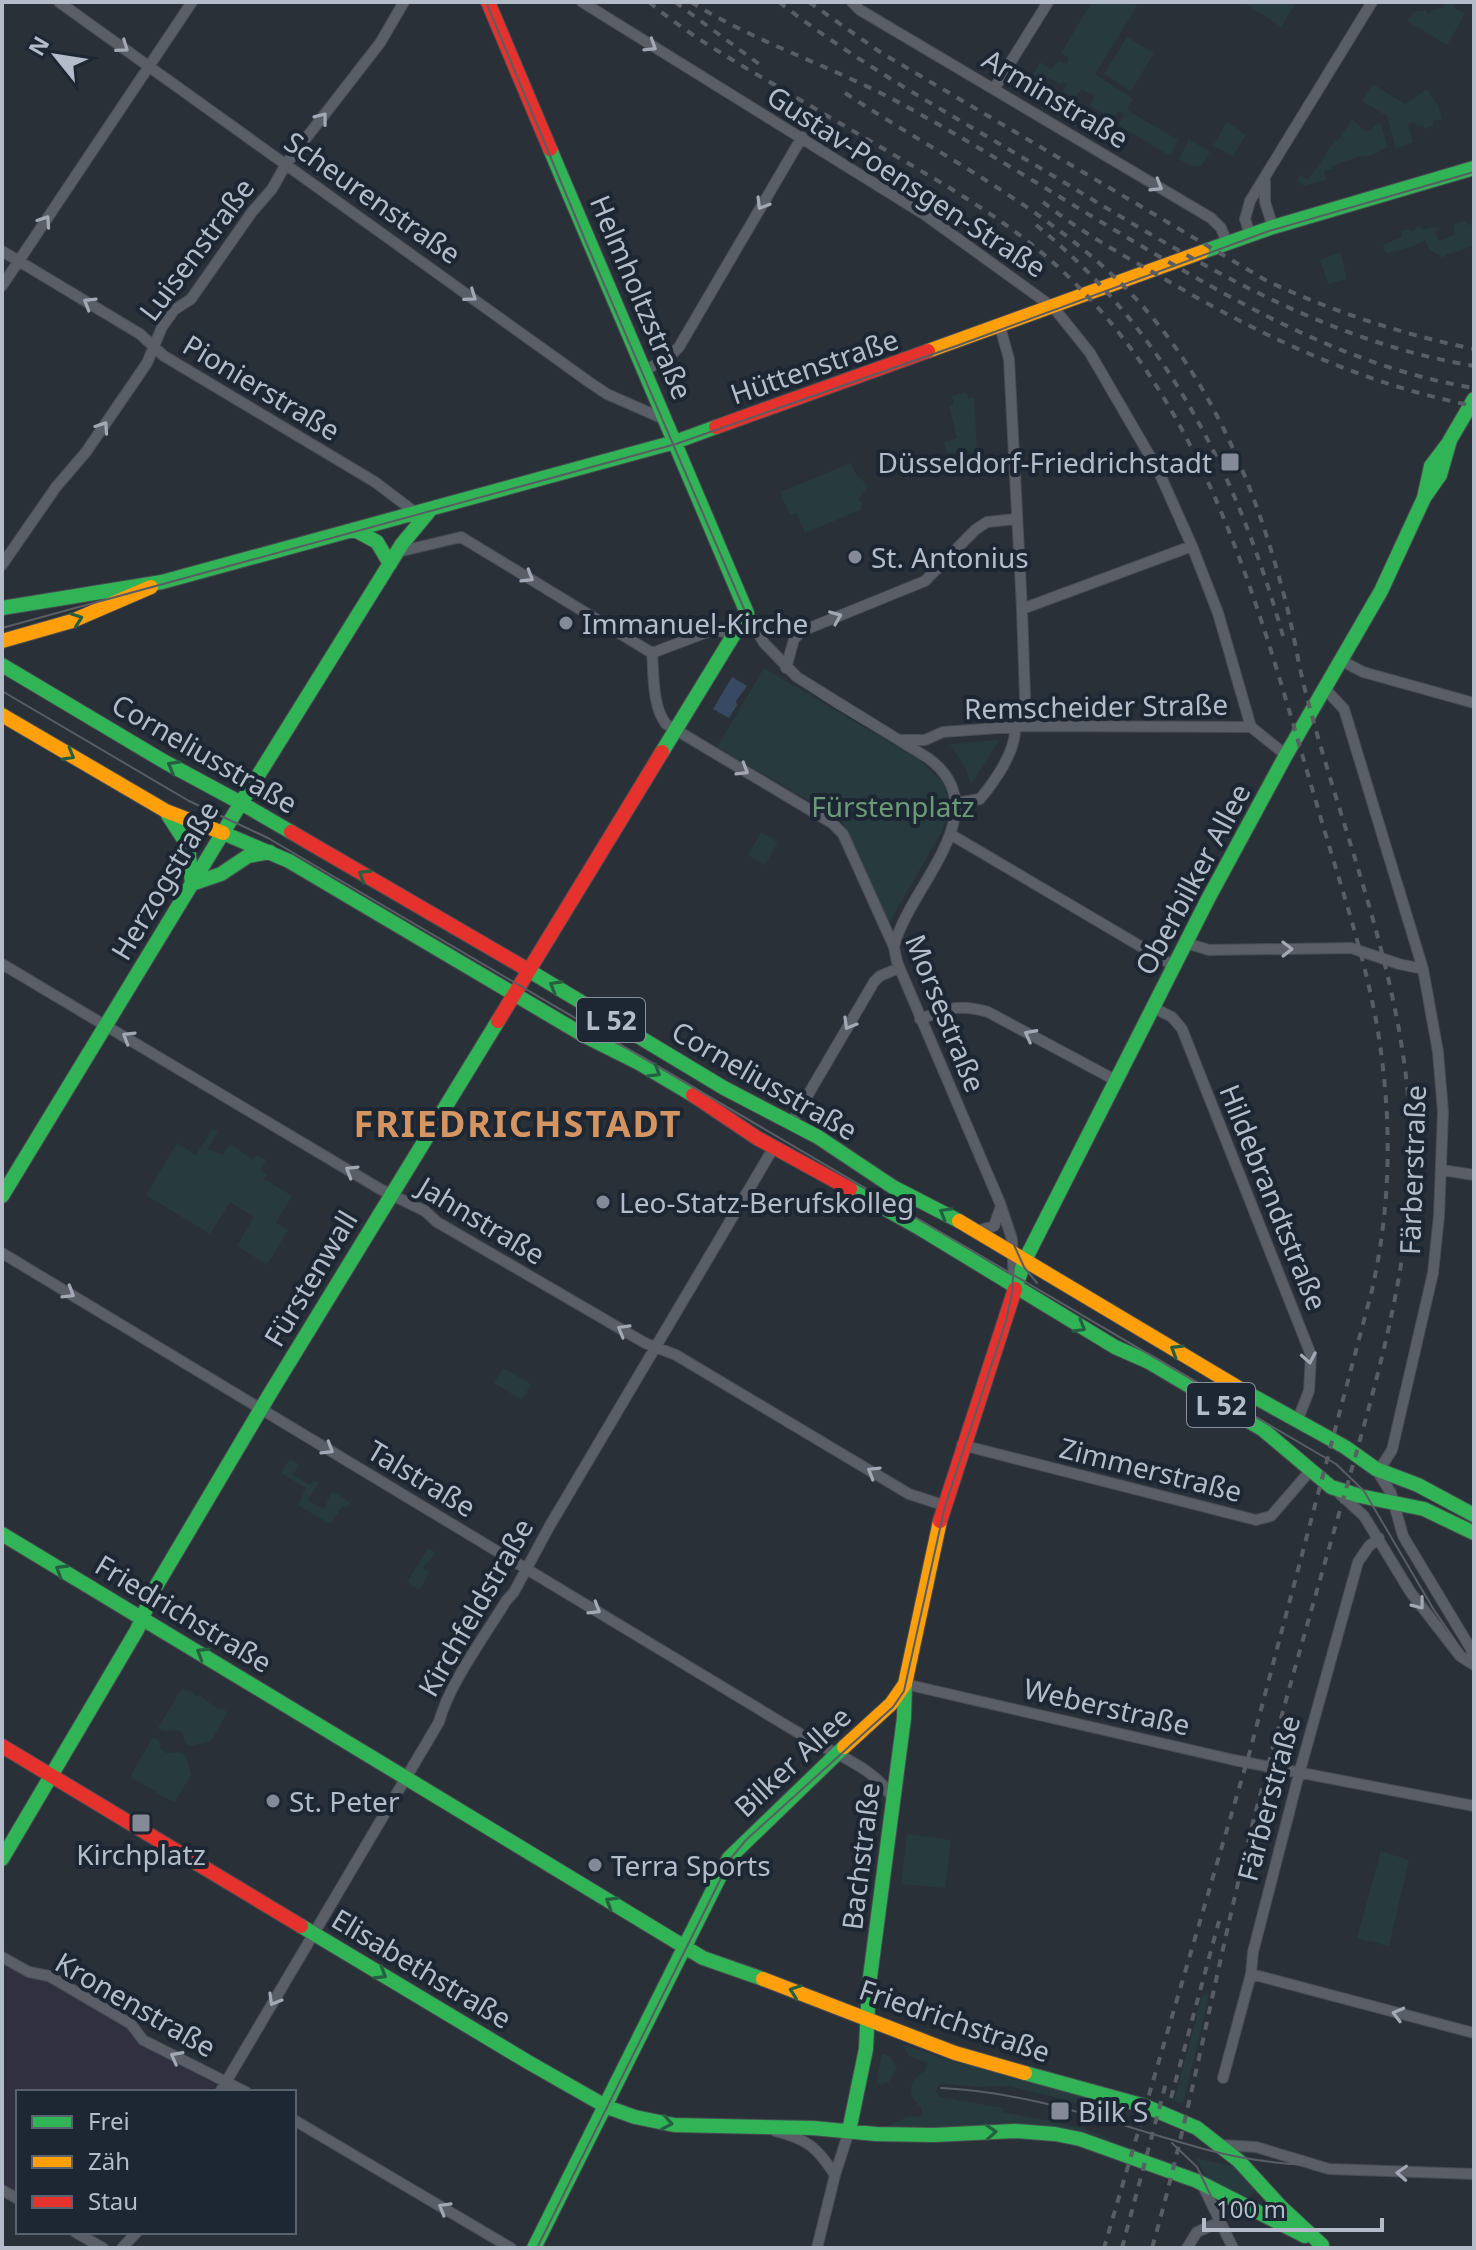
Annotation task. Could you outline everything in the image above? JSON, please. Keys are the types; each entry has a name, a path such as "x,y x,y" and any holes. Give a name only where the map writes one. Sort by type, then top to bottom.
{"main road":[{"name":"Helmholtzstraße","path":"488,2 747,613"},
{"name":"Hüttenstraße","path":"2,608 162,582 675,442 1273,227 1474,168"},
{"name":"Oberbilker Allee","path":"1014,1288 1019,1256 1117,1081 1286,755 1326,690 1391,571 1424,498 1440,475 1450,441 1474,399"},
{"name":"Herzogstraße","path":"2,1196 241,803 424,511"},
{"path":"355,530 380,543 394,558"},
{"name":"Hüttenstraße","path":"2,641 72,621 162,582"},
{"path":"676,730 747,613"},
{"name":"Corneliusstraße","path":"2,665 724,1088 792,1122 893,1187 1019,1256 1345,1447 1378,1472"},
{"name":"Corneliusstraße","path":"2,715 166,811 270,852 585,1036 680,1087 770,1153 816,1169 1115,1347 1149,1362 1262,1429 1310,1471 1337,1489"},
{"name":"Fürstenwall","path":"2,1859 53,1776 142,1617 155,1588 261,1409 676,730"},
{"path":"166,811 188,840 192,884 221,874 248,856 270,852"},
{"path":"816,1169 813,1159 819,1150 835,1157 844,1154"},
{"name":"Bilker Allee","path":"534,2248 724,1866 738,1847 891,1704 905,1684 943,1505 1014,1288"},
{"path":"1360,1496 1377,1484 1378,1472"},
{"name":"L 52","path":"1378,1472 1418,1485 1474,1515"},
{"name":"L 52","path":"1337,1489 1433,1513 1474,1533"},
{"name":"Friedrichstraße","path":"2,1534 283,1701 703,1958 955,2053 1153,2109 1207,2135 1256,2177 1281,2207 1324,2246"},
{"name":"Bachstraße","path":"849,2131 866,2049 869,1985 904,1718 905,1684"},
{"name":"Elisabethstraße","path":"2,1746 606,2106 635,2117 674,2125 849,2131"},
{"path":"849,2131 951,2135 1015,2131 1048,2133 1089,2142 1201,2182 1324,2246"}],"street":[{"name":"Scheurenstraße","path":"59,2 607,394 666,420"},
{"path":"2,286 192,2"},
{"name":"Luisenstraße","path":"2,565 147,363 162,327 174,310 191,299 224,250 272,189 286,164 380,43 404,2"},
{"name":"Gustav-Poensgen-Straße","path":"582,2 925,215 1054,308 1090,353 1158,470 1218,613 1251,727"},
{"name":"Arminstraße","path":"852,2 860,10 1214,220 1227,243"},
{"path":"994,89 1048,2"},
{"path":"1250,235 1245,219 1247,209 1372,2"},
{"path":"645,370 676,352 802,137"},
{"path":"1265,179 1265,202 1273,227"},
{"name":"Pionierstraße","path":"2,251 140,334 164,356 424,511"},
{"path":"956,803 980,799 986,792 1020,727 1022,609 1009,359 1000,327"},
{"path":"786,668 794,639 802,631 925,581 975,530 987,522 1016,519"},
{"path":"394,558 461,537 652,653"},
{"path":"1022,609 1192,546"},
{"path":"747,613 764,643 786,668 928,758 951,783 956,803 950,834 903,921 894,947"},
{"path":"652,653 713,630 733,637"},
{"path":"652,653 662,718 676,730"},
{"path":"1342,661 1363,672 1474,703"},
{"name":"Färberstraße","path":"1326,690 1344,709 1423,969 1443,1112 1442,1170 1433,1273 1392,1450 1378,1472"},
{"name":"Remscheider Straße","path":"899,740 925,740 943,732 1020,727 1251,727 1286,755"},
{"name":"Morsestraße","path":"676,730 839,829 894,947 899,968 1000,1203 1019,1256"},
{"path":"950,834 1174,966"},
{"path":"1186,943 1200,949 1222,951 1351,948 1423,969"},
{"name":"Jahnstraße","path":"2,964 380,1189 425,1211 437,1222 557,1293 676,1355 909,1494 943,1505"},
{"path":"792,1122 874,982 899,968"},
{"path":"920,1019 968,1006 988,1012 1117,1081"},
{"name":"Hildebrandtstraße","path":"1154,1008 1172,1017 1182,1029 1311,1355 1309,1391 1298,1419"},
{"name":"Kirchfeldstraße","path":"221,2090 770,1153"},
{"path":"1442,1170 1474,1175"},
{"path":"975,1231 994,1226 1000,1213 1000,1203"},
{"name":"Talstraße","path":"2,1253 836,1755 875,1775 893,1800"},
{"name":"Zimmerstraße","path":"962,1445 1256,1520 1271,1516 1310,1471"},
{"path":"1378,1472 1394,1503 1403,1536 1471,1649 1474,1663"},
{"path":"1337,1489 1364,1516 1411,1593 1460,1656 1474,1663"},
{"name":"Färberstraße","path":"1223,2078 1299,1774 1358,1562 1379,1538"},
{"name":"Weberstraße","path":"905,1684 1299,1774 1474,1806"},
{"name":"Kronenstraße","path":"2,1957 29,1972 49,1976 131,2024 143,2040 242,2090"},
{"path":"1251,1974 1474,2033"},
{"path":"296,2121 511,2248"},
{"path":"758,2127 806,2141 823,2157 835,2175"},
{"name":"Bachstraße","path":"817,2248 849,2131"},
{"path":"1221,2145 1256,2147 1329,2169 1474,2174"},
{"path":"1201,2182 1233,2248"},
{"path":"1187,2248 1197,2232 1220,2222"},
{"path":"78,2234 103,2248"}],"shaded area":[{"path":"2,1962 52,1984 127,2028 139,2042 213,2083 215,2090 16,2090 16,2191 2,2183"}],"green space":[{"path":"1092,2 1131,2 1137,6 1095,74 1133,99 1127,110 1178,140 1170,156 1118,125 1124,114 1119,111 1112,119 1090,106 1094,96 1082,89 1074,97 1063,92 1067,84 1063,81 1060,84 1047,77 1043,83 1033,75 1040,62 1051,69 1059,61 1066,64 1069,58 1061,53"},
{"path":"1243,2 1296,2 1281,27"},
{"path":"1456,2 1453,7 1465,14 1447,45 1407,21 1414,12 1426,10 1427,14 1431,13 1431,10 1445,7 1444,3"},
{"path":"1127,37 1154,53 1131,91 1104,74"},
{"path":"1373,84 1405,104 1427,89 1442,119 1433,121 1434,126 1424,129 1423,124 1408,124 1413,142 1396,149 1387,116 1362,101"},
{"path":"1352,119 1367,132 1380,122 1388,147 1332,166 1333,169 1324,171 1326,180 1304,186 1297,180 1300,175 1307,179 1311,175"},
{"path":"1227,122 1246,135 1233,156 1213,146"},
{"path":"1189,139 1210,152 1201,166 1190,166 1179,159"},
{"path":"1466,221 1467,225 1474,223 1474,245 1447,253 1443,258 1429,249 1425,240 1412,247 1386,253 1383,245 1402,237 1401,231 1408,229 1414,232 1420,226 1422,230 1438,229 1435,232 1439,241 1455,234 1453,224"},
{"path":"1340,252 1347,279 1328,284 1320,260"},
{"path":"966,392 969,399 974,397 977,451 947,453 944,442 957,438 949,406 954,404 952,396"},
{"path":"851,463 856,474 868,486 858,499 862,503 860,510 805,533 796,513 790,515 780,492"},
{"name":"Fürstenplatz","path":"764,668 921,761 943,783 948,799 947,817 940,835 889,923 842,820 717,747"},
{"path":"998,740 971,785 966,769 950,744"},
{"path":"761,832 778,842 765,865 748,855"},
{"path":"213,1128 218,1131 208,1149 223,1155 230,1144 253,1160 257,1155 266,1160 260,1171 267,1175 264,1179 292,1196 276,1223 288,1230 267,1265 237,1246 254,1217 230,1202 210,1234 146,1195 177,1143 196,1155"},
{"path":"503,1368 531,1384 522,1400 494,1383"},
{"path":"290,1459 299,1464 293,1475 310,1485 314,1480 319,1483 308,1500 324,1509 332,1491 350,1502 347,1508 343,1506 330,1524 298,1505 306,1488 281,1473"},
{"path":"428,1548 436,1553 423,1568 430,1572 419,1590 407,1582"},
{"path":"182,1688 226,1711 210,1742 191,1746 185,1743 183,1734 178,1730 158,1728"},
{"path":"153,1737 159,1740 160,1748 166,1753 186,1755 191,1775 175,1802 155,1793 131,1775"},
{"path":"907,1834 951,1840 945,1888 901,1884"},
{"path":"1381,1851 1409,1860 1389,1946 1357,1938"},
{"path":"1207,1992 1208,2000 1183,2104 1174,2101 1202,1997"},
{"path":"902,2044 957,2063 973,2063 1122,2107 1122,2114 1008,2086 941,2084 935,2089 939,2097 1004,2108 1003,2112 1076,2127 1112,2141 1091,2134 1035,2125 888,2126 907,2117 922,2116 922,2108 913,2099 911,2088 919,2074 925,2071 927,2063 909,2056"},
{"path":"882,2053 891,2057 897,2068 889,2082 876,2085"},
{"path":"1196,2158 1237,2167 1258,2190 1247,2198 1208,2179"}],"water":[{"path":"732,677 747,686 729,718 713,709"}],"tram line":[{"path":"486,2 754,632 770,654 810,690 926,760 948,784 954,809 947,835 902,915 893,941 895,967 1009,1234 1024,1267 1037,1283"},
{"path":"2,628 676,444 959,345 1269,231 1474,172"},
{"path":"2,691 189,801 268,838 1336,1464 1364,1491 1434,1610 1474,1668"},
{"path":"537,2248 731,1858 746,1840 893,1707 904,1691 945,1506 1006,1321 1014,1264"},
{"path":"941,2088 1043,2103 1250,2159 1426,2172 1474,2172"},
{"path":"1172,2143 1197,2167 1236,2248"}],"railway":[{"path":"649,2 722,54 946,186 1022,237 1057,266 1110,322 1154,382 1191,448 1223,516 1250,587 1371,996 1382,1060 1388,1147 1382,1233 1372,1290 1250,1751 1104,2248"},
{"path":"675,2 759,64"},
{"path":"691,2 744,31 909,108 1174,265 1281,323 1394,369 1474,388"},
{"path":"779,2 839,46 902,86 1189,257 1298,312 1354,334 1413,353 1474,366"},
{"path":"809,2 880,52 1267,281 1368,321 1474,349"},
{"path":"845,93 998,188 1106,269 1164,332 1208,400 1243,473 1271,549 1318,737 1383,956 1405,1068 1410,1125 1408,1215 1394,1304 1373,1392 1246,1849 1152,2248"},
{"path":"1043,202 1112,249 1270,336 1349,370 1474,406"},
{"path":"1036,225 1083,267 1124,312 1192,410 1244,519 1283,636"},
{"path":"1171,2098 1219,1921"},
{"path":"1122,2248 1166,2083"}],"traffic: fast":[{"path":"550,149 747,613 662,752"},
{"path":"1202,252 1273,227 1474,168"},
{"path":"1015,1289 1025,1260 1208,899 1286,755 1381,591 1424,498 1440,475 1450,440 1474,399"},
{"path":"2,608 162,582 675,442 716,427"},
{"path":"1424,498 1431,466 1450,441"},
{"path":"2,665 165,762 241,803 402,544 431,509"},
{"path":"355,530 377,542 390,564"},
{"path":"2,1196 241,803 291,832"},
{"path":"168,815 188,846 192,884"},
{"path":"223,833 289,861 585,1036 693,1095"},
{"path":"192,884 221,874 248,856 270,852"},
{"path":"523,967 724,1088 818,1137 893,1187 959,1221"},
{"path":"2,1859 137,1630 155,1588 271,1392 498,1021"},
{"path":"850,1189 1115,1347 1149,1362 1262,1429 1331,1487 1424,1509 1474,1533"},
{"path":"1244,1391 1345,1447 1376,1469 1418,1485 1474,1515"},
{"path":"2,1534 703,1958 763,1979"},
{"path":"849,2131 866,2049 869,1985 904,1718 905,1684"},
{"path":"534,2248 729,1858 844,1747"},
{"path":"301,1926 528,2062 607,2107 635,2117 674,2125 813,2128 876,2134 1015,2131 1055,2134 1080,2139 1197,2181 1305,2236"},
{"path":"1025,2073 1145,2106 1197,2128 1239,2161 1281,2207 1322,2245"}],"traffic: slow":[{"path":"928,351 1202,252"},
{"path":"2,641 72,621 151,587"},
{"path":"2,715 166,811 223,833"},
{"path":"959,1221 1244,1391"},
{"path":"844,1747 891,1704 905,1684 940,1521"},
{"path":"763,1979 955,2053 1025,2073"}],"traffic: jam":[{"path":"488,2 550,149"},
{"path":"716,427 928,351"},
{"path":"498,1021 662,752"},
{"path":"291,832 523,967"},
{"path":"693,1095 757,1138 850,1189"},
{"path":"940,1521 1015,1289"},
{"path":"2,1746 301,1926"}],"place":[{"name":"Düsseldorf-Friedrichstadt","path":"1230,462"},
{"name":"St. Antonius","path":"855,557"},
{"name":"Immanuel-Kirche","path":"566,623"},
{"name":"Leo-Statz-Berufskolleg","path":"603,1202"},
{"name":"St. Peter","path":"273,1801"},
{"name":"Kirchplatz","path":"141,1823"},
{"name":"Terra Sports","path":"595,1865"},
{"name":"Bilk S","path":"1060,2111"}],"district":[{"name":"FRIEDRICHSTADT","path":"518,1123"}]}
